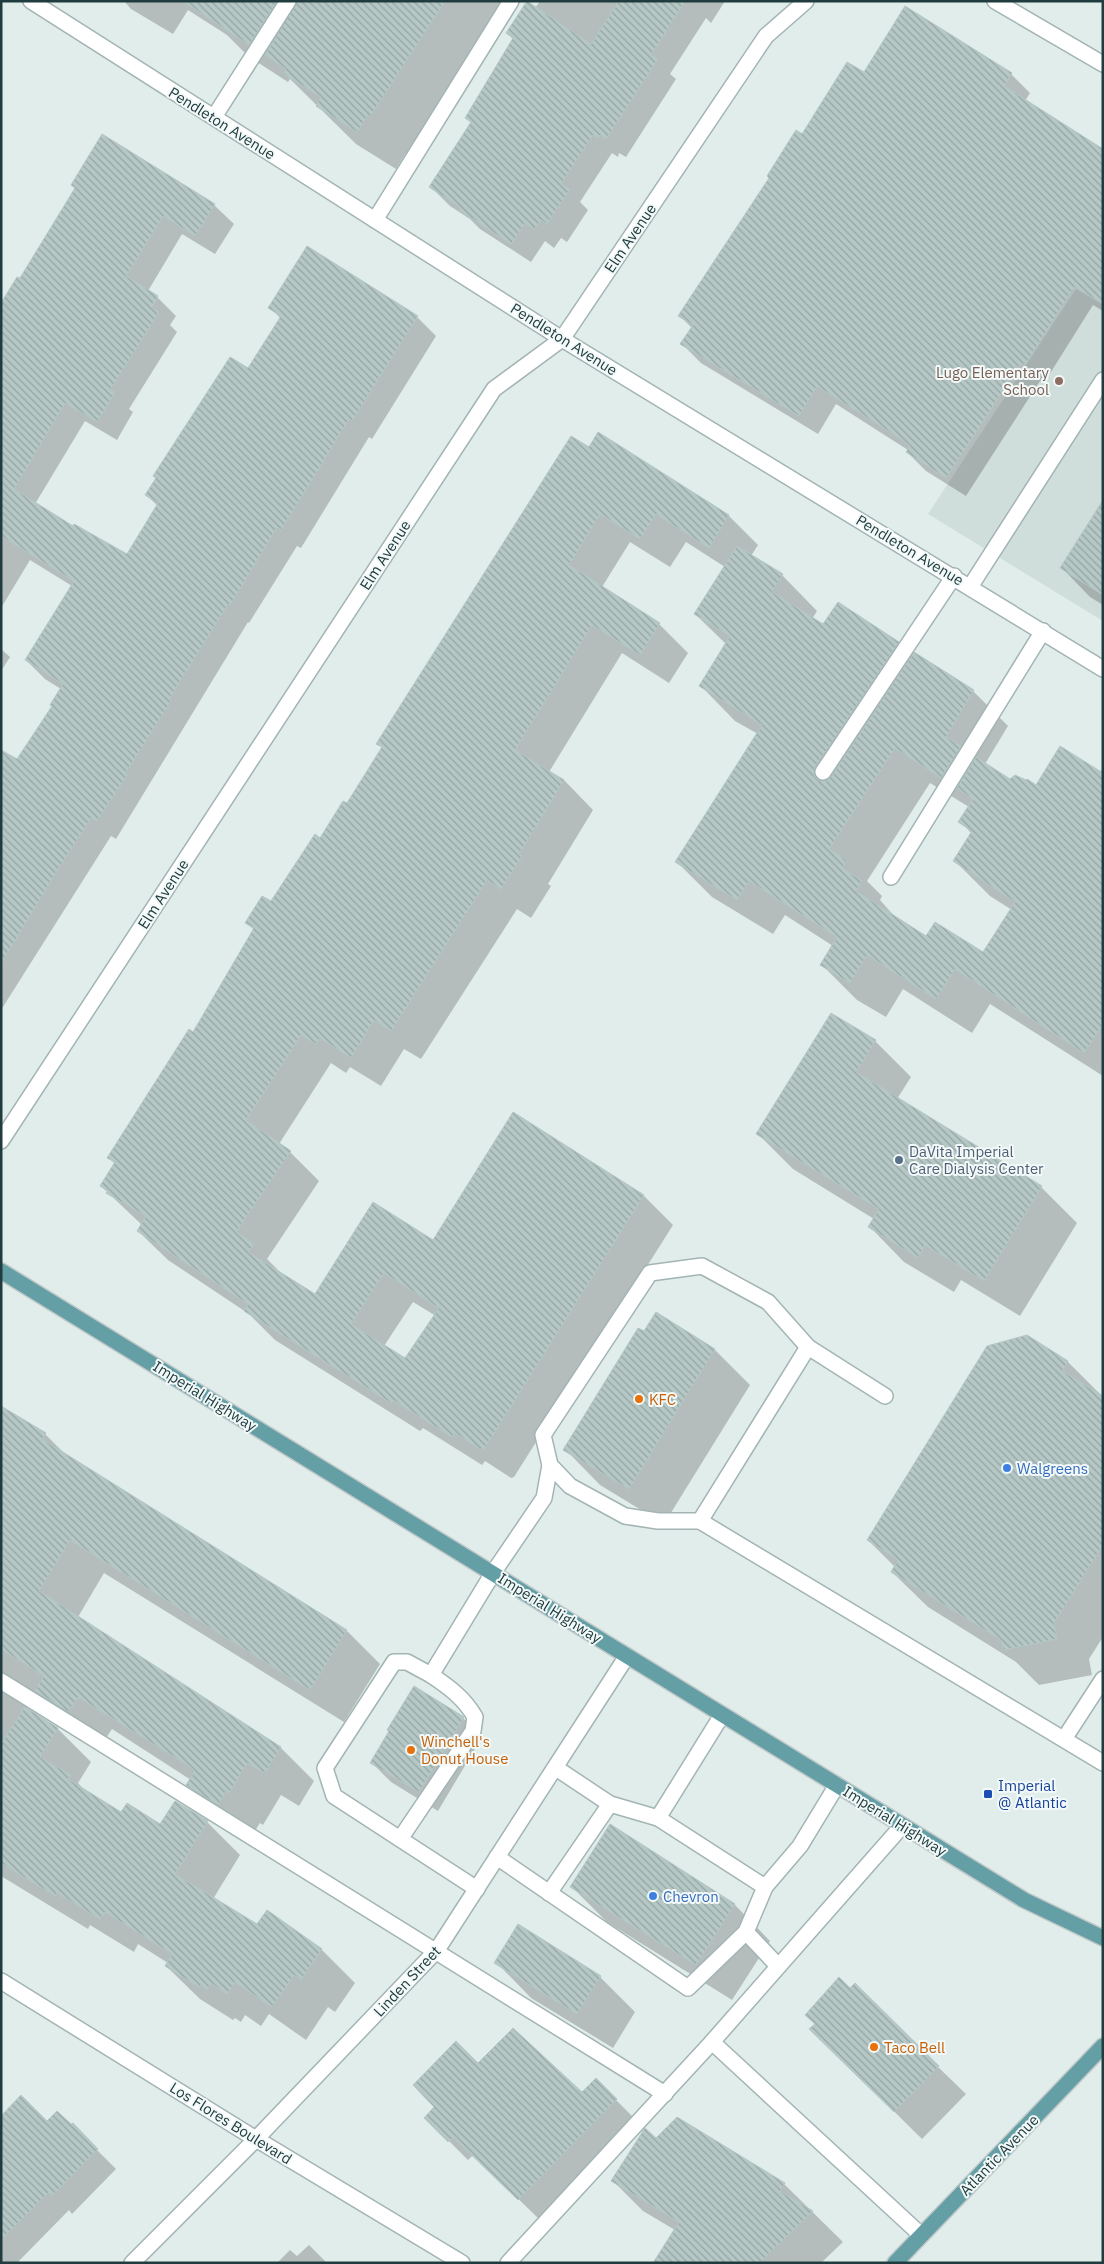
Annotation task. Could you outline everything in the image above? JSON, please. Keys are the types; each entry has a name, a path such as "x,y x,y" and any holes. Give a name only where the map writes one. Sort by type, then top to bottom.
{"main road":[{"name":"Imperial Highway","path":"1,1271 1024,1900 1103,1938"},
{"name":"Atlantic Avenue","path":"895,2263 1103,2046"}],"street":[{"name":"Pendleton Avenue","path":"31,1 562,339 954,576 1103,669"},
{"path":"214,117 288,1"},
{"path":"375,220 511,1"},
{"name":"Elm Avenue","path":"1,1141 494,389 562,339 766,36 806,1"},
{"path":"995,1 1103,64"},
{"path":"970,587 1103,380"},
{"path":"823,772 954,576"},
{"path":"891,877 1043,631"},
{"path":"431,1675 493,1573 544,1498 550,1465 544,1435 650,1273 702,1266 768,1302 808,1347 885,1396"},
{"path":"700,1521 808,1347"},
{"path":"550,1465 570,1486 625,1516 658,1521 700,1521 1103,1762"},
{"name":"Linden Street","path":"132,2263 256,2139 437,1950 627,1656"},
{"path":"400,1839 473,1731 475,1717 468,1704 453,1690 407,1662 394,1662 325,1768 334,1796 476,1889"},
{"path":"1064,1739 1103,1679"},
{"path":"1,1681 437,1950 665,2094"},
{"path":"658,1818 722,1715"},
{"path":"556,1768 610,1804 658,1818 765,1887"},
{"path":"497,1857 688,1988 746,1932 765,1887 800,1846 837,1785"},
{"path":"549,1893 610,1804"},
{"path":"508,2263 712,2042 902,1826"},
{"path":"746,1932 778,1966"},
{"name":"Los Flores Boulevard","path":"1,1981 256,2139 462,2263"},
{"path":"712,2042 922,2235"}],"shaded area":[{"name":"Lugo Elementary School","path":"1103,248 1103,621 928,514"}],"building":[{"path":"183,1 277,1 249,45"},
{"path":"297,1 445,1 370,117 368,115 357,132 316,106 321,97 283,74 286,69 265,55"},
{"path":"527,1 591,44 619,1 685,1 651,55 658,59 606,139 600,135 598,138 593,135 561,184 570,189 547,224 541,220 535,229 525,223 511,244 459,210 461,208 429,187 471,122 465,118 513,38 506,33"},
{"path":"905,6 1012,73 1004,86 1103,149 1103,304 1074,287 1025,365 1021,363 946,478 906,452 910,446 901,439 817,386 799,416 680,344 693,325 678,316 769,178 767,176 796,130 802,134 847,62 864,72"},
{"path":"102,134 215,204 195,236 163,216 126,276 158,296 151,307 159,312 110,390 115,392 97,422 65,403 14,489 73,526 74,524 127,554 158,503 145,495 156,478 153,476 230,357 248,368 281,316 268,308 307,246 418,316 352,421 349,419 281,530 277,527 230,605 228,604 169,699 171,701 125,774 127,775 97,821 91,818 1,964 1,750 17,759 52,706 50,705 63,684 25,660 74,581 1,536 1,303 17,277 20,278 75,188 71,185"},
{"path":"598,432 729,515 709,548 656,514 640,539 600,514 569,565 660,623 640,655 592,625 515,750 564,780 519,854 522,856 501,889 487,880 391,1031 374,1020 351,1058 320,1038 316,1044 301,1035 246,1120 291,1151 236,1232 254,1244 248,1252 315,1294 373,1202 433,1240 513,1112 644,1195 484,1449 480,1449 455,1433 452,1437 393,1400 391,1403 244,1311 248,1304 137,1231 146,1216 106,1193 108,1191 100,1186 115,1162 107,1158 189,1029 193,1032 254,928 245,923 262,896 271,901 315,834 320,838 343,801 347,803 382,747 376,744 571,436 589,447","holes":["384,1273 439,1308 405,1358 351,1324"]},
{"path":"1103,500 1103,595 1060,568"},
{"path":"737,546 783,574 772,592 823,624 838,602 899,642 815,767 814,776 818,780 827,781 831,777 914,652 974,690 946,737 961,746 941,778 895,748 829,849 847,860 842,868 862,881 856,891 926,936 935,922 983,952 1015,902 953,861 972,831 958,822 973,799 957,788 976,757 1010,779 1015,775 1027,779 1036,785 1060,746 1103,773 1103,1024 1084,1053 955,969 936,999 867,955 850,983 820,965 837,937 749,881 737,900 675,862 762,725 699,686 730,636 694,614"},
{"name":"DaVita Imperial Care Dialysis Center","path":"831,1013 876,1040 856,1072 1042,1186 984,1281 925,1245 918,1258 868,1227 879,1209 756,1134"},
{"name":"KFC","path":"656,1312 715,1349 629,1489 563,1450 638,1328 644,1331"},
{"name":"Walgreens","path":"1027,1335 1068,1361 1062,1371 1103,1396 1103,1545 1054,1623 1057,1639 1003,1650 1001,1640 891,1572 898,1560 867,1540 987,1346"},
{"path":"1,1406 46,1433 42,1439 347,1630 310,1690 70,1540 39,1591 281,1747 265,1773 247,1763 229,1793 226,1791 218,1805 186,1785 195,1771 192,1768 78,1697 68,1712 35,1691 44,1676 1,1649"},
{"name":"Winchell's Donut House","path":"414,1686 464,1717 419,1792 370,1763 389,1731 387,1730"},
{"path":"25,1707 58,1728 40,1757 71,1775 68,1779 121,1812 127,1803 160,1824 175,1801 208,1821 175,1874 257,1924 267,1910 322,1949 301,1980 294,1975 272,2007 235,1982 227,1994 211,1983 207,1990 201,1985 199,1987 165,1966 172,1954 105,1912 100,1919 57,1893 55,1896 1,1863 1,1744"},
{"name":"Chevron","path":"610,1824 735,1904 696,1965 570,1887"},
{"path":"518,1924 601,1976 577,2014 494,1963"},
{"name":"Taco Bell","path":"839,1977 850,1988 855,1983 939,2066 894,2112 809,2029 815,2024 805,2015"},
{"path":"513,2028 582,2092 596,2078 617,2099 518,2200 453,2137 448,2142 424,2118 434,2107 413,2085 456,2041 478,2063"},
{"path":"21,2095 47,2121 57,2111 71,2124 73,2123 98,2149 52,2196 49,2192 1,2240 1,2116"},
{"path":"677,2117 785,2183 780,2191 813,2211 759,2263 653,2263 679,2222 611,2181 645,2128 656,2138"}],"place":[{"name":"Lugo Elementary School","path":"1059,381"},
{"name":"DaVita Imperial Care Dialysis Center","path":"899,1160"},
{"name":"KFC","path":"639,1399"},
{"name":"Walgreens","path":"1007,1468"},
{"name":"Winchell's Donut House","path":"411,1750"},
{"name":"Imperial @ Atlantic","path":"988,1794"},
{"name":"Chevron","path":"653,1896"},
{"name":"Taco Bell","path":"874,2047"}]}
